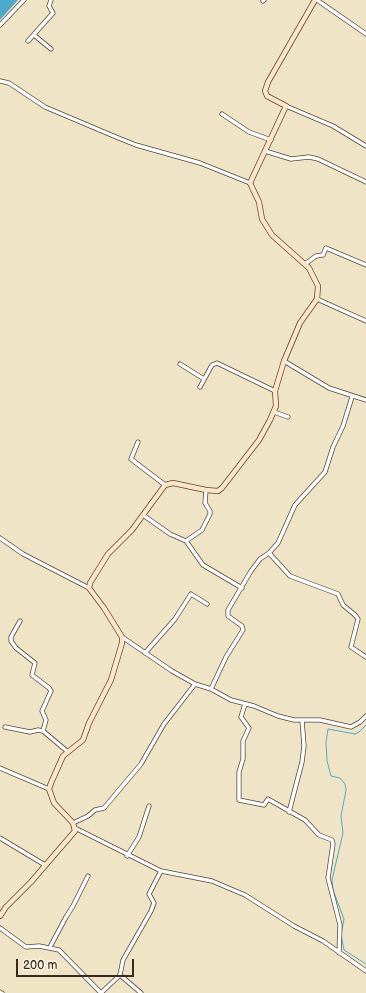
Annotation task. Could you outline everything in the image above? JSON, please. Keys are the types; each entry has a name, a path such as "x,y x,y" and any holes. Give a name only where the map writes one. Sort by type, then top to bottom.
{"street":[{"path":"0,25 24,0"},
{"path":"28,41 53,13 49,6 51,0"},
{"path":"366,34 316,0 279,61 265,92 267,96 286,106 333,126 366,146"},
{"path":"34,35 51,49"},
{"path":"0,81 9,83 45,107 116,137 136,145 200,163 250,183 259,202 262,219 272,235 305,264 318,286 317,299 300,323 284,361 275,391 274,412 259,440 222,488 218,491 173,483 166,485 132,530 105,558 90,583 89,588"},
{"path":"250,183 286,106"},
{"path":"222,114 249,132 271,140"},
{"path":"265,151 291,159 318,158 366,182"},
{"path":"305,264 316,256 323,255 326,248 366,265"},
{"path":"317,299 366,321"},
{"path":"284,361 320,384 366,400"},
{"path":"200,387 212,365 217,363 275,391"},
{"path":"180,364 204,379"},
{"path":"211,689 226,657 242,631 242,626 227,614 257,562 269,553 280,540 294,505 325,472 333,447 343,426 352,396"},
{"path":"274,412 288,417"},
{"path":"138,442 131,459 166,485"},
{"path":"186,541 202,530 210,514 210,510 204,503 206,490"},
{"path":"143,515 170,534 186,541 195,556 204,565 242,588"},
{"path":"0,538 23,554 89,588 104,608 122,637 195,684 211,689 227,699 285,718 320,720 351,727 360,722 366,716"},
{"path":"269,553 290,576 338,594 343,605 358,619 351,647 366,657"},
{"path":"145,653 175,619 191,594 207,604"},
{"path":"20,622 10,637 10,641 16,648 36,663 32,675 51,689 51,693 42,711 46,720 43,732"},
{"path":"122,637 121,649 110,680 89,723 83,740 60,760 49,789 54,803 74,826 127,856 161,871 197,877 231,888 323,941 366,971"},
{"path":"74,826 95,810 104,808 141,764 164,724 195,684"},
{"path":"245,704 241,717 249,728 243,741 243,759 239,772 239,800 264,805 268,799 305,820 319,835 333,842 328,878 340,926 339,953"},
{"path":"289,812 302,762 304,746 302,720"},
{"path":"6,727 30,732 38,730 43,732 68,752"},
{"path":"0,768 49,789"},
{"path":"127,856 139,837 149,806"},
{"path":"0,916 6,907 74,833 74,826"},
{"path":"0,838 45,865"},
{"path":"0,928 26,947 36,945 50,947 62,952 101,993 120,975 123,960 151,911 154,902 149,894 161,871"},
{"path":"50,947 88,876"},
{"path":"120,975 141,993"}],"water":[{"path":"0,0 18,0 0,20"}],"waterway":[{"path":"366,725 355,734 328,729 326,742 327,761 331,776 340,778 345,784 346,790 341,816 343,833 332,880 333,890 344,919 341,934 344,950 366,964"}]}
